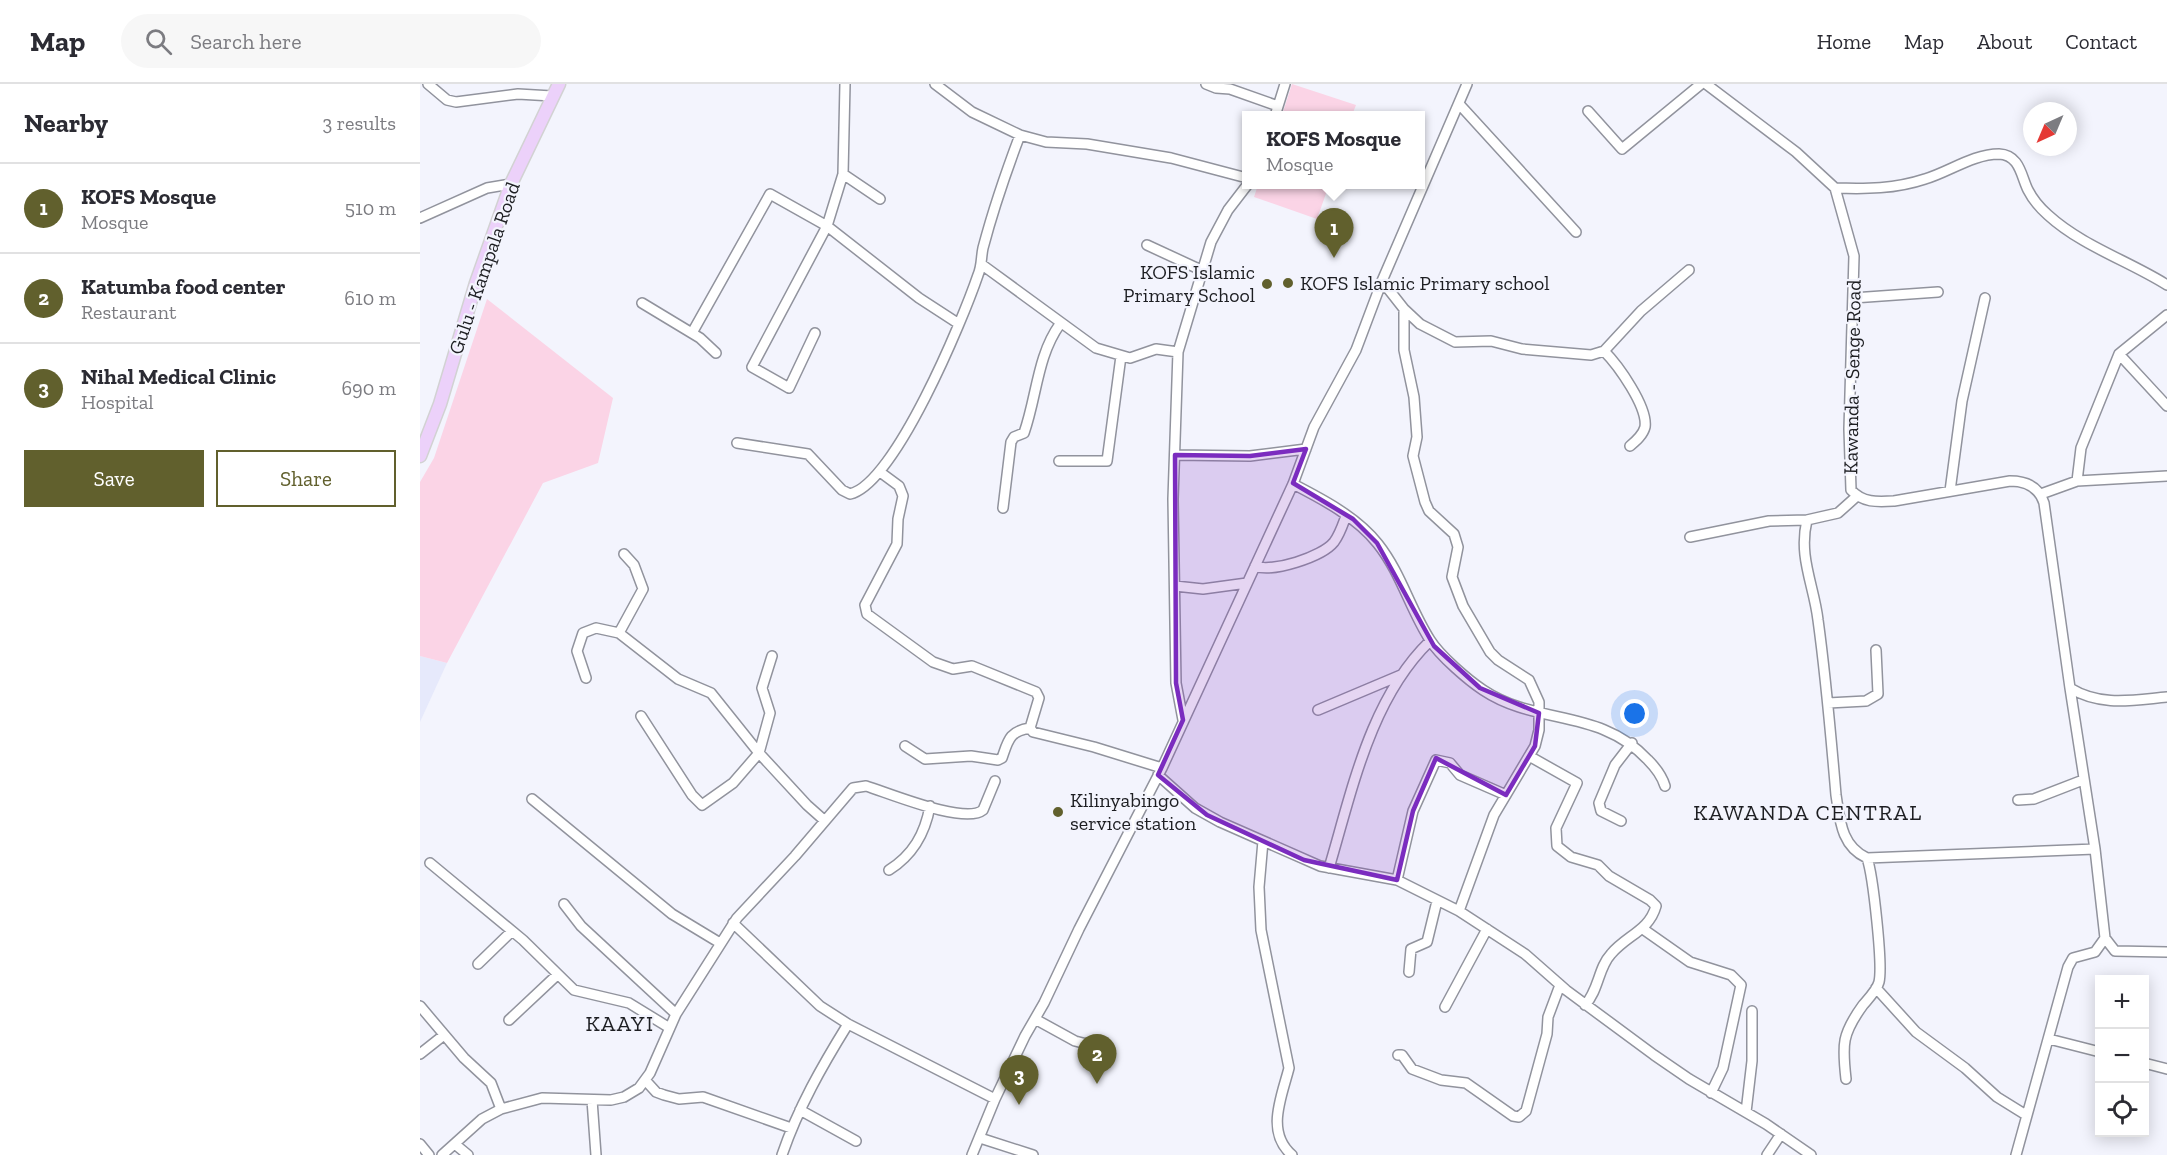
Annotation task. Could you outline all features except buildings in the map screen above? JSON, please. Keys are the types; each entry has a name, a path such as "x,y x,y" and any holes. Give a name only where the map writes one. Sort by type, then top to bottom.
{"main road":[{"name":"Gulu - Kampala Road","path":"420,456 440,404 476,283 512,184 559,84"}],"street":[{"path":"428,84 447,100 456,102 518,94 552,96"},
{"path":"815,333 789,388 752,367 826,226 843,174 845,84"},
{"path":"935,84 972,112 1020,135 1046,142 1087,144 1171,158 1242,177"},
{"path":"1206,84 1216,88 1230,88 1276,111 1285,84"},
{"path":"1425,184 1467,84"},
{"path":"1588,111 1622,149 1701,84"},
{"path":"1706,84 1796,152 1835,188 1897,187 1928,179 1984,157 1998,154 2009,156 2021,170 2036,202 2048,215 2075,235 2167,285"},
{"path":"1460,105 1576,232"},
{"path":"737,443 810,455 842,490 850,494 863,488 880,472 905,434 941,366 959,324 981,264 982,250 998,197 1020,135"},
{"path":"843,174 880,199"},
{"path":"420,218 487,188 512,184"},
{"name":"Kawanda - Senge Road","path":"1835,188 1854,256 1849,482 1851,490 1857,496 1875,502 2019,482 2034,487 2041,494"},
{"path":"1183,720 1176,683 1175,455 1178,352 1201,270 1215,232 1245,189"},
{"path":"972,1155 994,1099 1160,772 1293,484 1314,427 1356,350 1382,281 1423,189"},
{"path":"692,333 770,194 826,226 919,298 959,324"},
{"path":"1147,245 1201,270"},
{"path":"981,264 1089,344 1120,356 1133,358 1156,349 1178,352"},
{"path":"1382,281 1404,309 1433,332 1455,342 1491,341 1522,349 1591,355 1604,351 1641,311 1689,270"},
{"path":"1853,298 1938,292"},
{"path":"1950,491 1962,401 1985,298"},
{"path":"642,303 692,333 716,352"},
{"path":"1404,309 1404,350 1414,397 1417,437 1413,456 1425,502 1429,511 1454,534 1458,547 1452,577 1463,606 1477,626 1490,652 1533,685 1539,702 1539,730 1529,756 1494,815 1459,911"},
{"path":"2077,481 2081,448 2119,354 2167,315"},
{"path":"1003,508 1011,440 1024,433 1034,403 1044,352 1060,324"},
{"path":"1604,351 1624,372 1644,420 1643,432 1630,446"},
{"path":"2119,354 2167,406"},
{"path":"1059,461 1107,461 1120,356"},
{"path":"1175,455 1250,456 1306,449"},
{"path":"880,472 900,486 903,496 898,519 897,544 865,605 865,612 933,662 953,669 972,666 1036,692 1039,698 1030,728"},
{"path":"2167,476 2077,481 2041,494 2095,849 2105,938 2115,951 2167,952"},
{"path":"1293,484 1346,516 1369,534 1388,558 1430,641 1480,688 1520,709 1607,729 1632,743 1655,767 1665,786"},
{"path":"1690,537 1770,521 1807,520 1838,513 1857,496"},
{"path":"1255,566 1271,570 1322,552 1337,538 1346,516"},
{"path":"1807,520 1804,560 1819,622 1840,823 1846,840 1857,853 1867,858 2095,849"},
{"path":"619,633 643,589 634,565 624,554"},
{"path":"1175,586 1203,589 1247,583"},
{"path":"586,678 577,651 583,633 596,628 619,633 678,679 711,693 759,753 825,821"},
{"path":"1329,868 1366,747 1388,697 1401,675 1430,641"},
{"path":"1828,703 1866,701 1878,694 1876,650"},
{"path":"641,716 699,804 733,783 759,753 770,713 763,696 763,682 772,656"},
{"path":"1318,710 1401,675"},
{"path":"2070,688 2096,700 2116,702 2167,697"},
{"path":"905,746 925,759 971,756 998,760 1002,758 1009,736 1016,731 1030,728"},
{"path":"1030,728 1033,732 1094,747 1160,772 1195,808 1263,842 1329,868 1397,880 1459,911 1525,954 1585,1005 1654,1055 1811,1155"},
{"path":"1621,821 1601,811 1599,803 1616,765 1632,743"},
{"path":"1529,756 1577,783 1556,828 1557,846 1571,857 1598,864 1609,876 1653,902 1656,908 1643,929 1611,953 1592,998 1585,1005"},
{"path":"1397,880 1413,811 1436,760 1450,763 1460,775 1506,795"},
{"path":"2018,800 2044,796 2083,780"},
{"path":"442,1155 456,1145 482,1119 501,1108 542,1098 592,1100 624,1097 646,1081 668,1027 733,923 825,821 848,792 858,786 950,812 979,813 983,810 995,781"},
{"path":"532,799 672,914 720,943"},
{"path":"889,870 905,858 922,835 930,806"},
{"path":"1263,842 1259,911 1289,1068 1280,1096 1278,1137 1282,1147 1292,1155"},
{"path":"1846,1079 1842,1044 1845,1032 1876,988 1881,967 1874,886 1867,858"},
{"path":"430,863 512,931 574,990 629,1003 668,1027"},
{"path":"1409,972 1412,949 1427,942 1437,901"},
{"path":"564,904 581,926 676,1014"},
{"path":"733,923 820,1006 848,1024 994,1099"},
{"path":"1445,1007 1487,928"},
{"path":"1643,929 1690,962 1731,975 1741,985 1723,1068 1711,1093"},
{"path":"478,964 512,931"},
{"path":"2016,1155 2049,1039 2055,1008 2070,962 2078,955 2095,951 2105,938"},
{"path":"509,1020 557,975"},
{"path":"1398,1055 1402,1055 1412,1069 1443,1081 1466,1083 1519,1117 1526,1111 1547,1034 1548,1017 1560,985"},
{"path":"1876,988 1905,1022 1965,1068 1997,1097 2026,1115"},
{"path":"420,1006 444,1035 491,1083 501,1108"},
{"path":"1746,1112 1752,1061 1752,1011"},
{"path":"1035,1020 1075,1041 1110,1050"},
{"path":"782,1155 791,1128 818,1072 848,1024"},
{"path":"420,1054 444,1035"},
{"path":"2049,1039 2095,1051"},
{"path":"2149,1064 2167,1069"},
{"path":"646,1081 656,1092 664,1095 679,1099 703,1097 791,1128"},
{"path":"592,1100 596,1155"},
{"path":"800,1110 856,1141"},
{"path":"1767,1155 1781,1134"},
{"path":"980,1138 1033,1155"},
{"path":"420,1144 429,1155"},
{"path":"456,1145 468,1155"}],"highlighted area":[{"path":"1306,449 1293,483 1353,519 1377,543 1434,646 1480,688 1539,713 1535,746 1506,795 1436,758 1413,811 1397,880 1304,860 1207,815 1158,775 1183,720 1176,683 1175,455 1250,456"}],"shaded area":[{"path":"1292,84 1356,105 1354,111 1283,111"},
{"path":"1256,189 1328,189 1317,219 1254,197"},
{"path":"487,299 613,398 598,463 543,483 447,663 420,656 420,482 434,458"},
{"path":"420,656 447,663 420,722"}],"place":[{"name":"KOFS Mosque","path":"1334,258"},
{"name":"KOFS Islamic Primary school","path":"1288,283"},
{"name":"KOFS Islamic Primary School","path":"1267,284"},
{"name":"Kilinyabingo service station","path":"1058,812"},
{"name":"Katumba food center","path":"1097,1084"},
{"name":"Nihal Medical Clinic","path":"1019,1105"}],"district":[{"name":"KAWANDA CENTRAL","path":"1808,812"},
{"name":"KAAYI","path":"620,1023"}]}
